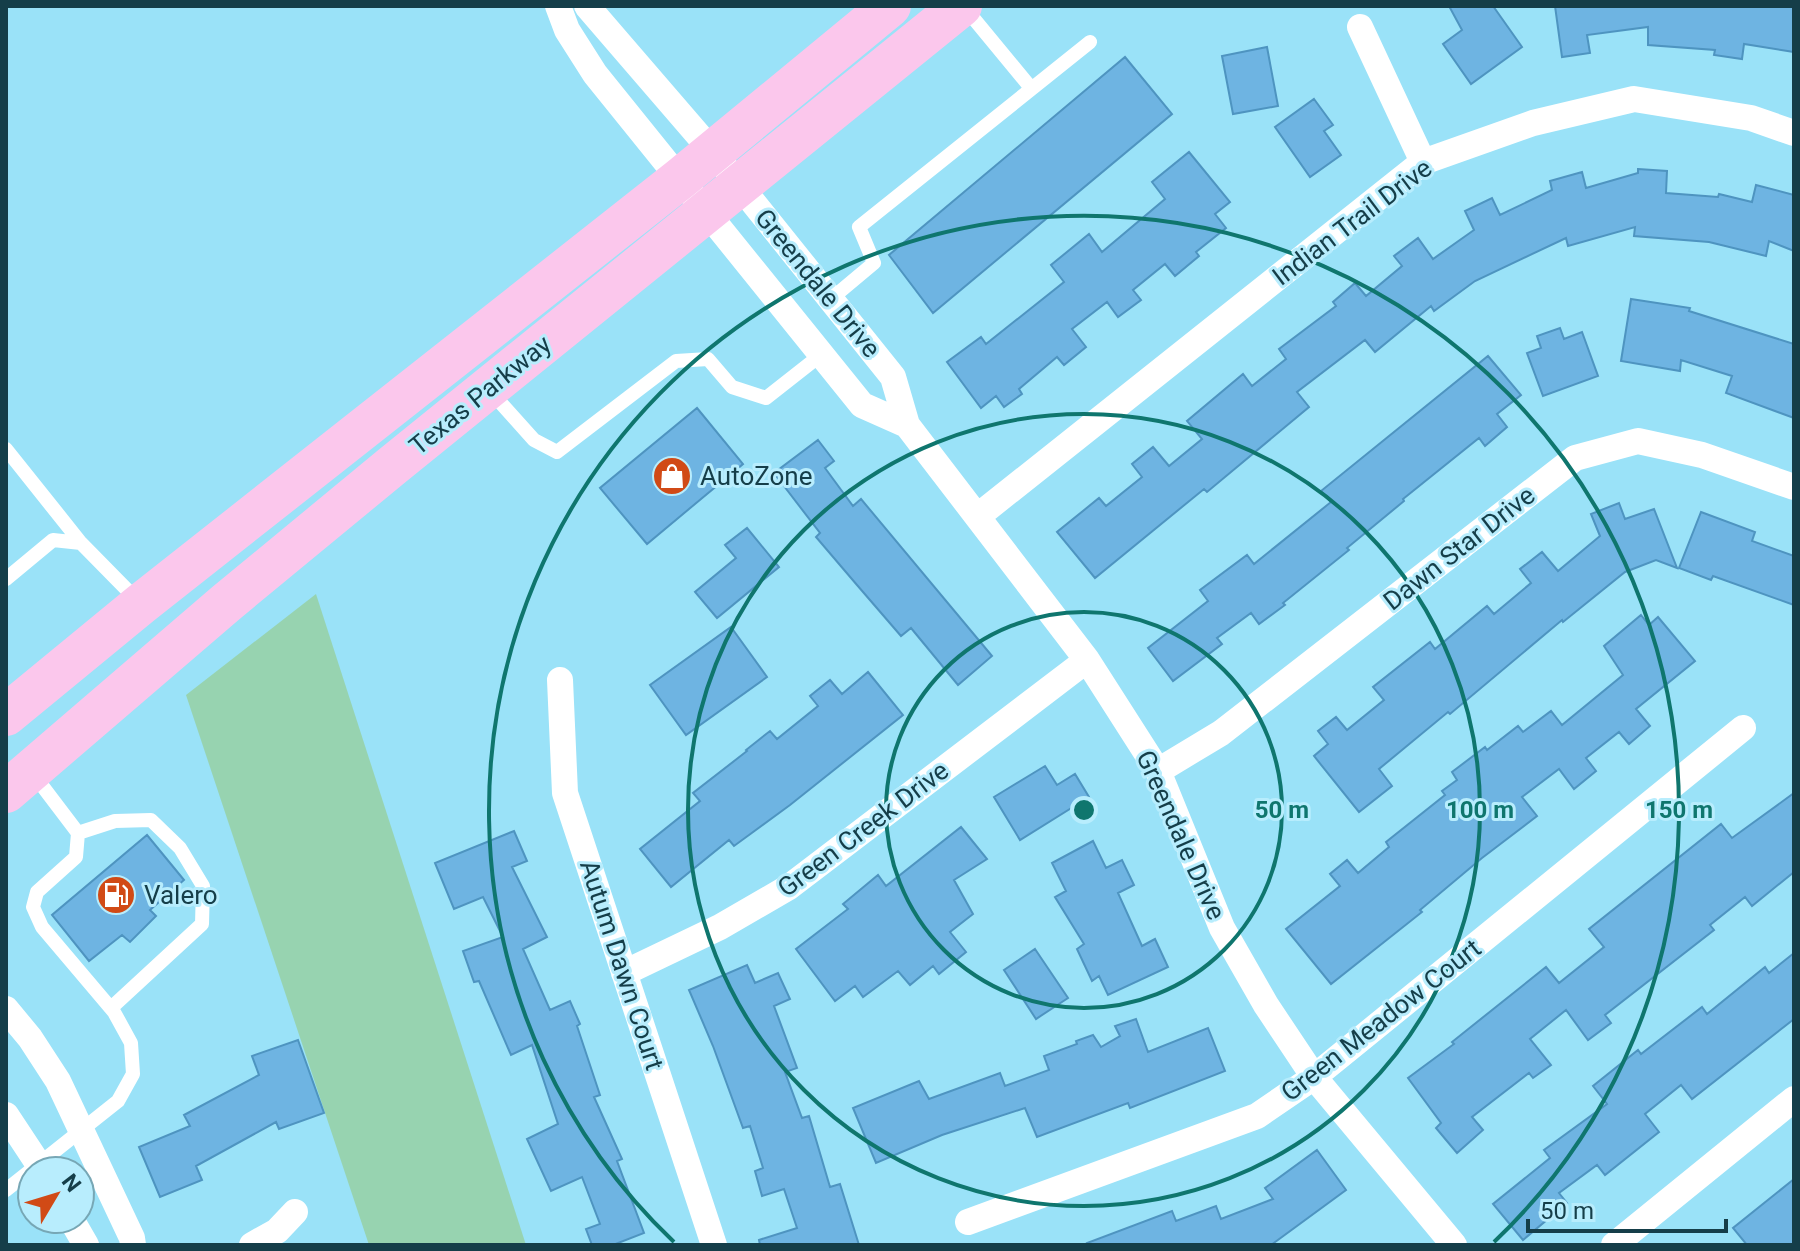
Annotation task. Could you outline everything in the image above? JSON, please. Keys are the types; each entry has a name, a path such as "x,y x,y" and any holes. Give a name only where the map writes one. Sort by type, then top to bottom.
{"main road":[{"name":"Texas Parkway","path":"6,715 141,604 681,178 890,6"},
{"name":"Texas Parkway","path":"18,781 226,603 962,6"}],"street":[{"name":"Greendale Drive","path":"558,6 567,30 595,74 681,178 723,198 831,299 893,377 907,425 1087,660 1158,771 1222,928 1266,1005 1314,1077 1454,1245"},
{"name":"Greendale Drive","path":"587,6 712,151 723,198 822,354 862,405 907,425"},
{"path":"1360,27 1423,162"},
{"name":"Indian Trail Drive","path":"978,516 1423,162 1533,123 1634,99 1751,118 1794,133"},
{"name":"Dawn Star Drive","path":"1158,771 1221,733 1575,458 1638,441 1702,455 1794,487"},
{"name":"Green Creek Drive","path":"624,973 720,927 789,887 1087,660"},
{"name":"Autum Dawn Court","path":"560,680 565,793 714,1245"},
{"name":"Green Meadow Court","path":"968,1222 1257,1116 1314,1077 1743,728"},
{"path":"6,1009 30,1038 58,1081 133,1245"},
{"path":"1614,1245 1794,1099"},
{"path":"6,1115 32,1155"},
{"path":"252,1245 277,1231 295,1212"}],"lane":[{"path":"962,6 1031,88"},
{"path":"831,299 874,263 859,227 1090,42"},
{"path":"488,389 534,440 557,452 676,361 708,359 732,387 766,398 822,354"},
{"path":"6,449 81,543 141,604"},
{"path":"6,579 53,540 81,543"},
{"path":"18,781 78,833"},
{"path":"78,833 115,821 151,820 180,848 203,886 202,924 111,1008"},
{"path":"54,1155 81,1129 118,1101 133,1074 131,1043 111,1008 42,927 33,907 37,892 76,857 78,833"}],"green space":[{"path":"316,594 526,1245 369,1245 186,695"}],"building":[{"path":"1449,6 1493,6 1522,47 1471,84 1443,44 1462,30"},
{"path":"1555,6 1794,6 1794,52 1744,44 1742,59 1714,55 1715,50 1648,45 1648,27 1587,35 1590,53 1562,57"},
{"path":"1267,47 1278,106 1233,114 1222,56"},
{"path":"1125,57 1172,114 933,313 889,255"},
{"path":"1314,99 1333,125 1324,131 1341,155 1310,177 1275,127"},
{"path":"1189,152 1230,202 1215,214 1226,228 1196,252 1199,256 1175,276 1165,264 1133,290 1141,300 1118,317 1107,302 1072,329 1086,347 1064,365 1057,357 1019,389 1022,394 1004,407 996,396 981,408 947,362 981,337 986,344 1064,282 1051,265 1089,234 1102,252 1165,199 1152,182"},
{"path":"1638,169 1667,171 1666,193 1718,197 1719,194 1752,202 1756,185 1794,195 1794,251 1769,241 1766,256 1709,242 1634,236 1635,227 1568,246 1566,238 1475,281 1434,311 1431,306 1375,352 1365,340 1297,392 1309,407 1207,492 1204,489 1095,578 1057,532 1099,498 1106,506 1142,477 1132,464 1153,447 1169,466 1202,439 1187,421 1243,374 1252,386 1286,359 1279,349 1336,306 1333,302 1355,283 1366,296 1402,266 1394,256 1418,238 1433,259 1474,230 1465,211 1492,198 1500,215 1552,190 1550,181 1582,172 1586,188 1638,173"},
{"path":"1631,299 1690,308 1689,311 1794,344 1794,418 1726,393 1732,376 1681,360 1680,371 1621,361"},
{"path":"1560,328 1564,339 1582,332 1598,376 1543,396 1527,353 1541,348 1537,336"},
{"path":"1488,356 1521,395 1497,414 1507,427 1485,446 1479,438 1403,499 1347,548 1349,550 1283,603 1285,605 1259,624 1251,613 1217,638 1222,644 1173,681 1148,648 1208,601 1200,590 1247,555 1254,564 1331,502 1321,491"},
{"name":"AutoZone","path":"697,408 743,464 647,544 600,488"},
{"path":"818,440 834,461 825,468 853,506 861,499 992,656 958,685 911,628 901,636 816,537 820,533 774,473"},
{"path":"1619,503 1625,519 1654,509 1677,568 1656,560 1625,572 1562,620 1379,769 1392,786 1359,812 1314,756 1328,744 1318,731 1336,717 1347,730 1384,700 1373,687 1430,642 1435,649 1487,606 1494,614 1531,583 1520,569 1542,552 1558,571 1600,536 1591,514"},
{"path":"1701,512 1755,532 1752,541 1794,556 1794,605 1713,576 1711,580 1679,568"},
{"path":"747,528 779,567 717,618 695,592 736,558 725,545"},
{"path":"1641,615 1649,625 1658,617 1695,661 1636,709 1650,726 1629,744 1619,732 1586,758 1596,771 1574,789 1559,769 1522,797 1537,816 1331,984 1286,929 1340,886 1330,874 1347,860 1358,873 1389,847 1386,842 1445,795 1442,791 1457,780 1452,772 1485,747 1487,750 1518,726 1523,732 1551,711 1562,725 1623,675 1604,646"},
{"path":"731,627 767,677 686,735 650,685"},
{"path":"868,672 903,715 790,805 734,846 729,840 671,887 640,849 700,801 693,793 746,750 770,731 777,739 818,706 810,696 830,680 842,694"},
{"path":"1045,766 1057,785 1075,774 1089,797 1020,840 994,797"},
{"path":"1794,793 1794,872 1752,906 1745,897 1710,925 1714,930 1605,1015 1611,1023 1588,1040 1566,1010 1530,1039 1551,1065 1533,1078 1529,1073 1472,1117 1483,1130 1457,1153 1436,1128 1441,1123 1408,1078 1546,967 1559,983 1604,947 1589,929 1721,824 1732,838"},
{"path":"961,827 987,859 954,880 973,914 950,932 966,952 939,974 933,966 910,985 898,971 863,997 855,986 835,1001 796,949 848,909 843,904 878,875 886,886"},
{"path":"514,831 527,861 512,867 547,937 523,949 550,1010 570,1001 580,1024 577,1026 600,1095 594,1097 622,1159 617,1161 644,1233 613,1245 592,1245 586,1229 600,1224 582,1177 551,1191 527,1139 558,1124 532,1045 511,1055 479,981 474,982 463,951 503,937 483,897 454,909 435,863"},
{"path":"147,835 184,880 150,910 156,916 130,942 122,935 89,961 52,915"},
{"path":"1093,841 1106,868 1122,860 1134,885 1118,893 1142,946 1155,939 1168,967 1108,995 1099,976 1092,981 1077,949 1084,944 1055,897 1066,891 1052,863"},
{"path":"1035,949 1068,998 1036,1019 1004,970"},
{"path":"1794,953 1794,1019 1692,1099 1681,1085 1645,1114 1659,1132 1605,1175 1597,1165 1559,1193 1567,1203 1523,1240 1493,1204 1550,1158 1544,1150 1607,1104 1593,1086 1638,1050 1641,1054 1702,1007 1707,1014 1765,967 1769,973"},
{"path":"747,965 755,983 778,973 790,999 774,1006 797,1068 785,1072 802,1118 809,1116 830,1187 840,1184 859,1245 760,1245 759,1240 797,1228 784,1189 762,1196 755,1171 763,1168 750,1126 743,1128 689,990"},
{"path":"1136,1019 1148,1052 1208,1028 1225,1071 1130,1108 1128,1103 1037,1137 1025,1108 942,1135 876,1163 853,1108 919,1081 929,1099 1000,1073 1005,1086 1049,1070 1044,1056 1077,1044 1076,1041 1093,1035 1101,1047 1120,1036 1115,1026"},
{"path":"298,1040 324,1113 279,1129 276,1122 196,1166 202,1180 160,1197 139,1147 190,1126 184,1115 259,1075 252,1056"},
{"path":"1317,1150 1346,1190 1271,1245 1087,1243 1172,1211 1176,1221 1216,1206 1221,1219 1273,1199 1265,1188"},
{"path":"1794,1179 1794,1245 1747,1245 1733,1228"}],"place":[{"name":"AutoZone","path":"672,476"},
{"name":"Valero","path":"116,895"}]}
